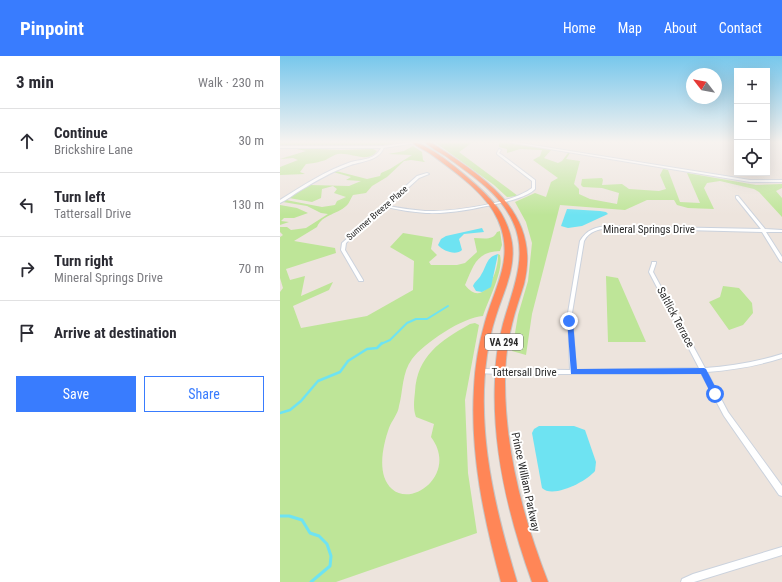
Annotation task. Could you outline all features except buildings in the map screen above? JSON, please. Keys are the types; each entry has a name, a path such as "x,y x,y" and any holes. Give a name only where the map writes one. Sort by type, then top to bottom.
{"highway":[{"name":"VA 294","path":"450,167 478,187 493,203 506,228 509,254 506,276 486,338 480,371 478,419 483,474 492,521 508,582"},
{"name":"Prince William Parkway","path":"463,167 480,178 504,201 518,223 523,251 522,271 505,336 501,372 500,405 506,454 524,534 540,582"}],"street":[{"path":"280,202 323,176 344,167"},
{"path":"385,206 420,212 437,212 525,196 532,191 535,186 532,179 515,167"},
{"path":"657,167 750,182 782,181"},
{"name":"Summer Breeze Place","path":"361,280 348,260 342,246 346,240 418,177 427,174"},
{"path":"737,197 764,231 782,262"},
{"name":"Mineral Springs Drive","path":"574,372 570,313 582,242 587,234 597,229 614,227 782,232"},
{"name":"Saltlick Terrace","path":"654,264 651,272 726,414 782,492"},
{"name":"Tattersall Drive","path":"480,371 704,371 743,366 782,356"},
{"path":"685,582 693,578 782,551"}],"green space":[{"path":"280,167 304,167 300,172 305,174 280,175"},
{"path":"394,167 398,167 387,177 372,186 366,193 353,195 345,207 323,219 317,227 294,241 335,248 336,253 286,269 290,280 305,276 301,296 333,282 329,290 293,306 301,328 367,316 413,290 414,261 390,247 403,233 433,238 431,249 437,255 429,262 431,265 457,265 465,263 477,252 474,238 490,238 500,231 502,245 500,251 492,252 481,257 474,266 465,285 472,292 478,293 484,291 493,278 498,261 498,254 500,255 501,262 498,277 483,316 465,321 444,332 425,346 412,359 406,370 398,409 390,425 382,460 382,468 387,483 392,489 401,494 411,494 430,484 436,474 439,463 438,450 431,437 434,424 416,417 415,414 414,402 420,369 425,359 440,343 470,324 475,323 479,325 465,400 468,473 477,533 336,582 280,582 280,292 283,288 280,278 280,237 283,235 280,232 280,227 287,227 291,230 306,228 328,214 321,213 307,206 283,202 286,200 322,207 335,205 337,201 346,197 334,193 337,189 333,186 322,189 321,198 312,202 289,198 310,185 349,186 361,181 346,180 351,177 333,172 336,171 367,179 380,176 381,173"},
{"path":"469,167 479,167 518,196 507,197 494,185"},
{"path":"542,167 579,167 574,184 579,189 579,194 590,199 617,204 619,193 602,188 583,187 581,185 582,179 602,178 602,185 622,184 629,189 659,191 666,189 660,175 663,169 668,170 680,202 700,203 687,173 756,185 782,184 782,188 776,191 782,198 782,217 759,192 754,189 720,181 707,183 704,188 714,209 688,208 677,205 674,200 647,200 625,210 560,205 532,314 526,355 512,351 518,315 528,281 532,243 526,222 515,202 535,193 546,197 551,182 558,178"},
{"path":"280,205 297,208 308,213 294,218 284,218 281,221 289,222 280,225"},
{"path":"606,276 618,278 646,342 608,342"},
{"path":"723,286 739,288 752,303 753,313 743,325 729,330 709,302 720,297"}],"water":[{"path":"567,209 600,211 608,214 582,226 568,228 561,226"},
{"path":"482,228 484,232 464,234 459,239 462,250 459,252 450,252 438,245 441,239 446,236"},
{"path":"498,254 491,287 482,292 476,291 473,286 474,284 491,257"},
{"path":"539,426 574,426 585,430 596,462 595,471 578,484 561,490 547,491 542,488 532,433 534,429"}],"waterway":[{"path":"381,344 390,340 407,323 416,319 427,319 448,306"},
{"path":"280,413 290,410 301,401 318,381 340,372 348,361 367,349 377,348 381,344"},
{"path":"280,516 289,516 302,520 310,533 319,536 327,544 331,556 330,566 311,582"}],"route":[{"path":"569,321 574,372 704,371 715,394"}]}
